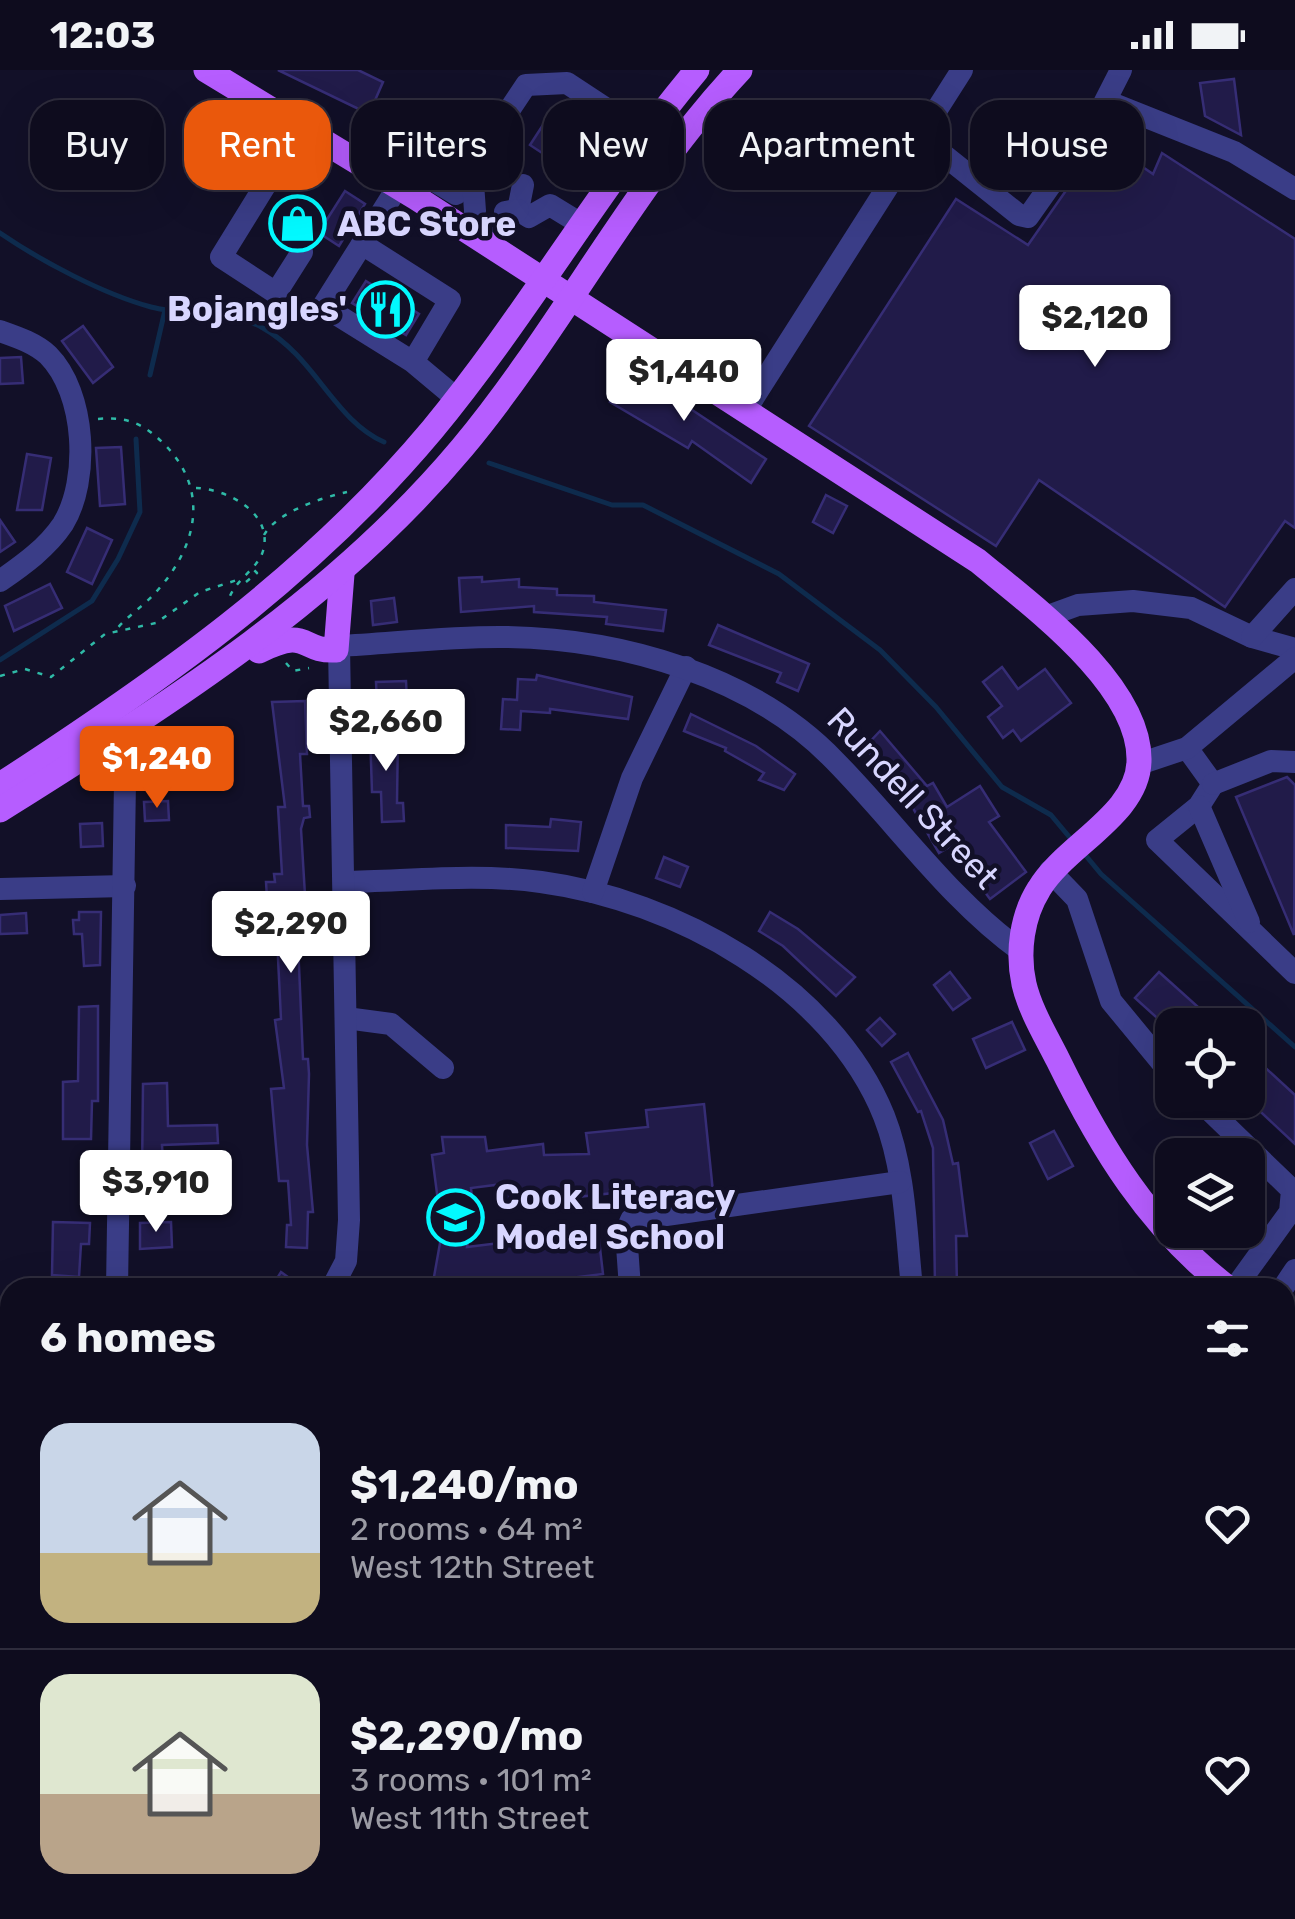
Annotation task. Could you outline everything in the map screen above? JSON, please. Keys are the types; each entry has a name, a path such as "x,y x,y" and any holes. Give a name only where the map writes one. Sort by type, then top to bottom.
{"main road":[{"path":"206,70 254,100"},
{"path":"674,100 698,70"},
{"path":"0,810 232,661 342,574 465,443 689,127 740,70"},
{"path":"434,190 475,194 542,278 978,560 1045,617 1129,713 1139,764 1131,794 1050,871 1029,909 1022,951 1024,984 1034,1012 1105,1152 1171,1237 1220,1278"},
{"path":"0,785 224,633 313,556 456,398 606,190"},
{"path":"232,661 284,639 301,638 330,651 339,646 342,574"}],"street":[{"path":"943,100 962,70"},
{"path":"1106,100 1120,70 1129,70"},
{"path":"516,100 526,85 566,83 592,100"},
{"path":"1144,116 1234,152 1295,189"},
{"path":"950,160 970,176"},
{"path":"263,190 221,258 276,293 302,252"},
{"path":"411,190 323,306 416,358 456,398"},
{"path":"745,411 886,190"},
{"path":"987,190 1018,215 1028,218 1047,190"},
{"path":"512,205 530,216 550,205 581,224"},
{"path":"366,247 450,300 416,358"},
{"path":"0,331 50,357 67,387 75,421 79,472 72,506 44,547 0,581"},
{"path":"1252,636 1295,590"},
{"path":"1045,617 1078,605 1133,601 1191,608 1252,636 1295,649"},
{"name":"Rundell Street","path":"339,646 509,637 604,648 686,667 758,702 811,737 982,923 1022,951"},
{"path":"336,1278 348,1248 339,646"},
{"path":"1139,764 1186,748 1295,658"},
{"path":"593,892 632,778 686,667"},
{"path":"1186,748 1214,784"},
{"path":"1295,763 1271,762 1214,784 1198,806 1157,840 1295,973"},
{"path":"118,1278 124,781"},
{"path":"1198,806 1254,934"},
{"path":"1050,871 1077,899 1111,1001 1155,1054"},
{"path":"344,882 500,879 593,892 704,934 758,968 802,1004 867,1081 893,1142 911,1278"},
{"path":"0,888 125,886"},
{"path":"346,1018 391,1024 443,1068"},
{"path":"1218,1118 1292,1190 1290,1212 1240,1278"},
{"path":"629,1278 626,1232 630,1220 900,1182"}],"path":[{"path":"0,676 25,668 51,676 63,670 73,656 116,630 159,589 180,558 196,509 194,488 186,469 147,428 118,417 75,421"},
{"path":"116,630 156,623 200,592 236,580 265,548 254,514 235,498 194,488"},
{"path":"263,536 270,524 318,498 359,489 370,497"},
{"path":"230,596 257,572 251,567"},
{"path":"226,604 236,580"},
{"path":"280,656 294,671"}],"building":[{"path":"278,70 358,70 383,82 375,100 351,100 351,105"},
{"path":"1234,79 1241,135 1205,116 1200,83"},
{"path":"543,125 543,154 530,145"},
{"path":"1162,153 1295,239 1295,528 1285,521 1225,607 1039,480 996,546 809,426 956,199 1028,245 1066,190 1144,190 1144,168 1153,174"},
{"path":"345,191 365,204 339,246 319,233 315,240 310,236 293,241 272,228 290,199 326,221"},
{"name":"Bojangles'","path":"366,281 392,297 395,292 405,298 402,303 419,314 406,335 352,303"},
{"path":"83,326 113,367 93,383 62,341"},
{"path":"21,357 23,383 0,384 0,358"},
{"path":"629,368 766,459 751,483 692,441 688,448 610,402"},
{"path":"121,447 125,504 100,506 96,448"},
{"path":"27,454 51,458 42,510 17,510"},
{"path":"826,495 847,506 833,533 813,522"},
{"path":"0,520 15,542 0,552"},
{"path":"87,528 112,540 92,584 67,572"},
{"path":"482,577 482,582 519,579 519,587 557,589 557,595 594,596 594,602 666,610 663,631 606,624 607,617 534,612 534,606 461,612 459,578"},
{"path":"50,584 62,608 14,631 5,606"},
{"path":"394,598 397,622 373,625 371,601"},
{"path":"718,625 809,664 798,691 777,682 781,673 709,645"},
{"path":"1002,667 1018,689 1045,669 1071,703 1021,741 1013,730 1003,738 988,717 1002,706 983,682"},
{"path":"537,675 632,697 628,719 550,709 550,713 521,711 520,730 501,729 503,699 517,700 518,679 536,680"},
{"path":"406,681 407,701 377,703 376,682"},
{"path":"305,701 307,754 300,754 303,806 309,806 310,817 304,818 301,829 305,895 296,896 303,1059 308,1059 309,1074 307,1145 313,1212 308,1212 307,1248 286,1247 287,1225 291,1225 288,1181 279,1181 271,1089 284,1088 275,1020 281,1019 275,897 267,898 266,882 275,882 274,874 282,874 278,807 285,807 272,702"},
{"path":"691,714 756,746 795,774 784,790 759,780 764,773 725,751 726,748 684,731"},
{"path":"398,731 397,803 403,803 404,821 382,822 381,792 372,792 370,732"},
{"path":"880,731 927,786 933,783 947,807 980,786 999,816 989,822 1026,872 990,899 951,846 939,853 907,798 912,795 864,748"},
{"path":"1287,777 1295,785 1294,935 1236,797"},
{"path":"168,801 169,820 145,821 144,802"},
{"path":"551,819 581,822 578,851 506,848 506,825 550,827"},
{"path":"102,823 103,846 81,847 80,824"},
{"path":"664,857 688,867 680,887 656,878"},
{"path":"79,912 101,912 100,965 84,966 82,934 74,934 73,920 79,920"},
{"path":"770,912 798,929 855,977 836,996 783,946 759,931"},
{"path":"26,913 27,933 0,934 0,915"},
{"path":"950,972 970,998 953,1010 934,985"},
{"path":"1159,972 1199,1008 1155,1008 1155,1016 1135,998"},
{"path":"98,1006 98,1101 92,1101 91,1139 63,1139 63,1082 78,1081 79,1007"},
{"path":"880,1018 895,1034 882,1046 867,1030"},
{"path":"1012,1022 1025,1050 986,1068 973,1039"},
{"path":"908,1053 943,1120 953,1164 958,1163 967,1236 956,1236 957,1278 935,1278 933,1148 921,1111 918,1112 891,1062"},
{"path":"1265,1067 1295,1095 1295,1144 1265,1116"},
{"path":"167,1083 168,1126 217,1125 218,1143 162,1145 164,1176 142,1177 143,1084"},
{"path":"704,1104 713,1192 651,1198 650,1189 505,1205 503,1193 496,1194 495,1185 471,1188 473,1208 467,1247 598,1231 603,1274 571,1278 434,1278 442,1232 432,1155 444,1153 442,1137 485,1137 487,1151 543,1144 544,1155 589,1154 586,1133 648,1127 646,1110"},
{"path":"1054,1131 1073,1166 1048,1179 1030,1143"},
{"path":"53,1222 90,1223 89,1244 81,1244 79,1277 52,1275"},
{"path":"171,1222 172,1247 140,1249 140,1223"}],"waterway":[{"path":"0,233 73,276 132,301 164,310 237,318 263,328 297,355 351,419 384,442"},
{"path":"150,375 165,310"},
{"path":"0,660 92,601 118,559 140,512 136,439"},
{"path":"489,463 612,505 643,505 779,574 880,650 936,707 1002,787 1051,815 1071,839"},
{"path":"1082,851 1101,874 1295,1047"}],"place":[{"name":"ABC Store","path":"298,224"},
{"name":"Bojangles'","path":"386,309"},
{"name":"Cook Literacy Model School","path":"456,1217"}]}
